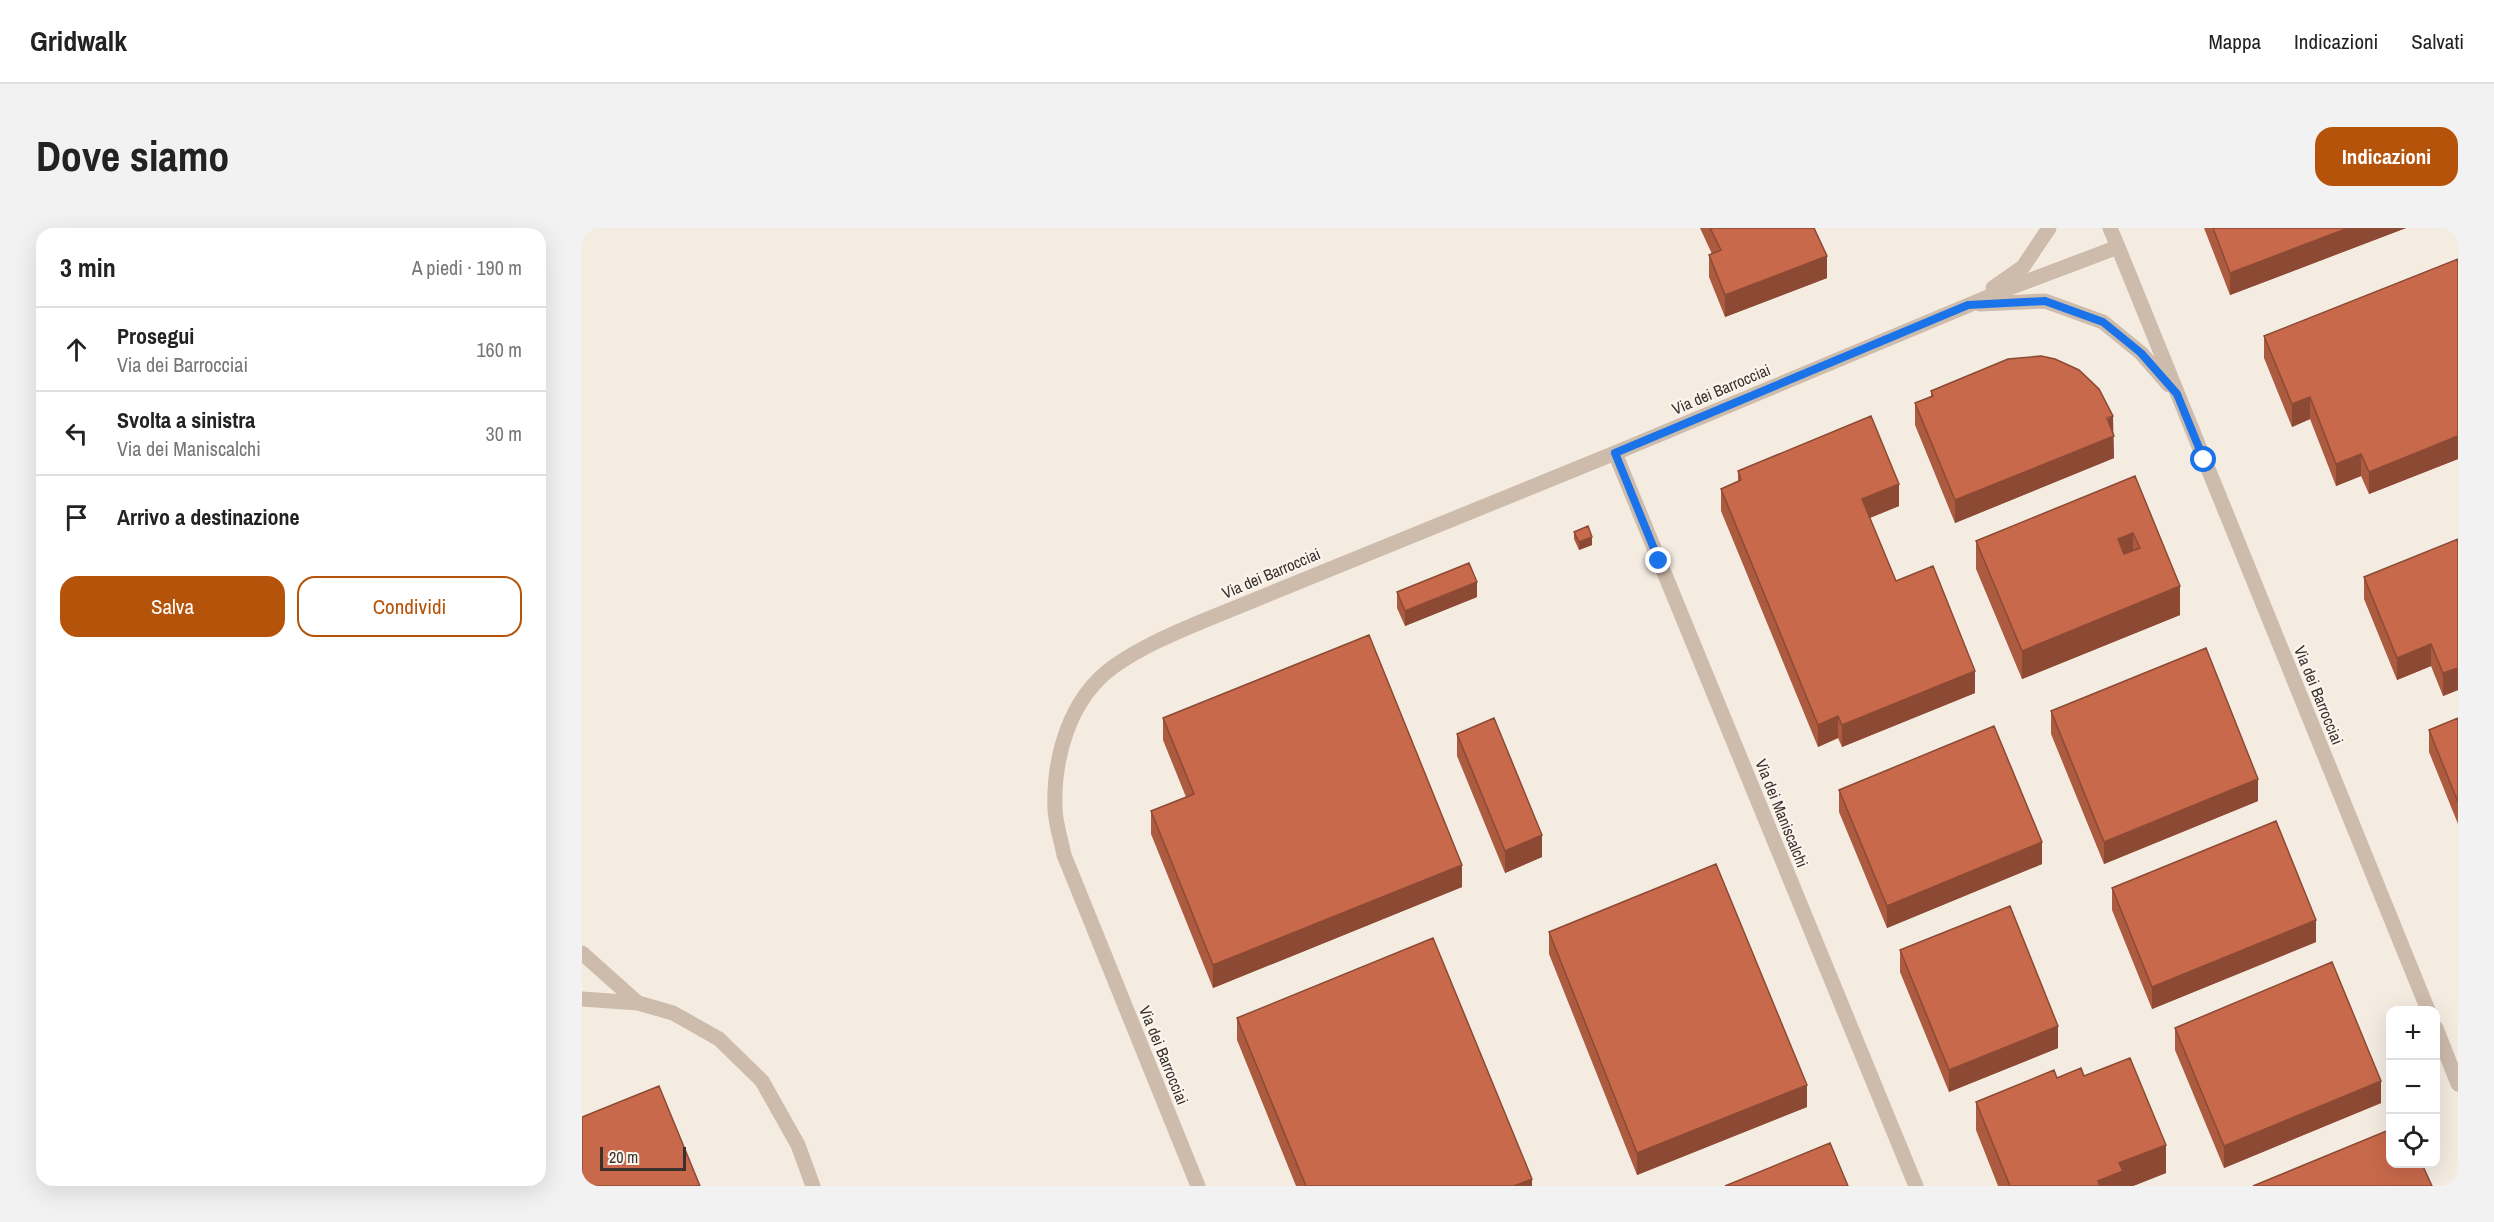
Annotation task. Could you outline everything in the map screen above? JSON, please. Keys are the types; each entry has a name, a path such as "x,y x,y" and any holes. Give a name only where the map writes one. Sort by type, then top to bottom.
{"street":[{"name":"Via dei Barrocciai","path":"1968,305 2023,267 2049,228"},
{"path":"2110,228 2118,247"},
{"name":"Via dei Barrocciai","path":"1198,1186 1064,855 1055,812 1056,771 1070,720 1085,697 1112,668 1153,643 1422,530 1615,453 1968,305 2118,247 2426,1006"},
{"name":"Via dei Barrocciai","path":"1968,305 2045,301 2103,322 2141,353 2177,394"},
{"name":"Via dei Maniscalchi","path":"1615,453 1916,1186"},
{"path":"582,953 638,1003"},
{"path":"582,999 638,1003 673,1013 720,1039 762,1081 798,1145 813,1186"},
{"path":"2440,1038 2458,1084"}],"building":[{"path":"1710,228 1814,228 1827,256 1725,295 1709,255 1721,250"},
{"path":"2213,228 2348,228 2230,273"},
{"path":"2458,259 2458,436 2369,472 2361,454 2336,464 2310,397 2292,404 2264,336"},
{"path":"2041,356 2055,359 2079,370 2099,389 2113,416 2107,418 2114,436 1955,500 1915,403 1933,396 1931,391 2008,359"},
{"path":"1871,416 1899,484 1862,499 1896,581 1933,566 1975,671 1842,725 1838,716 1818,725 1721,489 1741,480 1738,471"},
{"path":"2135,476 2180,586 2022,651 1976,541","holes":["2133,533 2140,548 2124,554 2118,539"]},
{"path":"1588,526 1592,537 1579,542 1574,532"},
{"path":"2458,539 2458,668 2443,673 2431,644 2397,658 2364,577"},
{"path":"1469,563 1477,582 1405,611 1397,592"},
{"path":"1369,635 1462,865 1213,965 1151,811 1194,794 1163,718"},
{"path":"2206,648 2258,779 2104,842 2051,711"},
{"path":"1494,718 1542,835 1505,851 1457,734"},
{"path":"2458,718 2458,802 2429,730"},
{"path":"1994,726 2042,842 1887,906 1839,790"},
{"path":"2276,821 2316,920 2152,987 2112,888"},
{"path":"1716,864 1807,1085 1637,1153 1549,932"},
{"path":"2010,906 2058,1026 1949,1070 1900,950"},
{"path":"1433,938 1532,1179 1514,1186 1306,1186 1237,1018"},
{"path":"2332,962 2381,1081 2224,1146 2175,1028"},
{"path":"2130,1058 2166,1145 2119,1163 2123,1171 2098,1181 2100,1186 2010,1186 1976,1102 2054,1070 2057,1078 2081,1068 2084,1076"},
{"path":"659,1086 700,1186 582,1186 582,1117"},
{"path":"2386,1131 2386,1168 2424,1168 2432,1186 2253,1186"},
{"path":"1830,1143 1848,1186 1725,1186"}],"route":[{"path":"1659,561 1615,453 1968,305 2045,301 2103,322 2141,353 2177,394 2204,460"}]}
